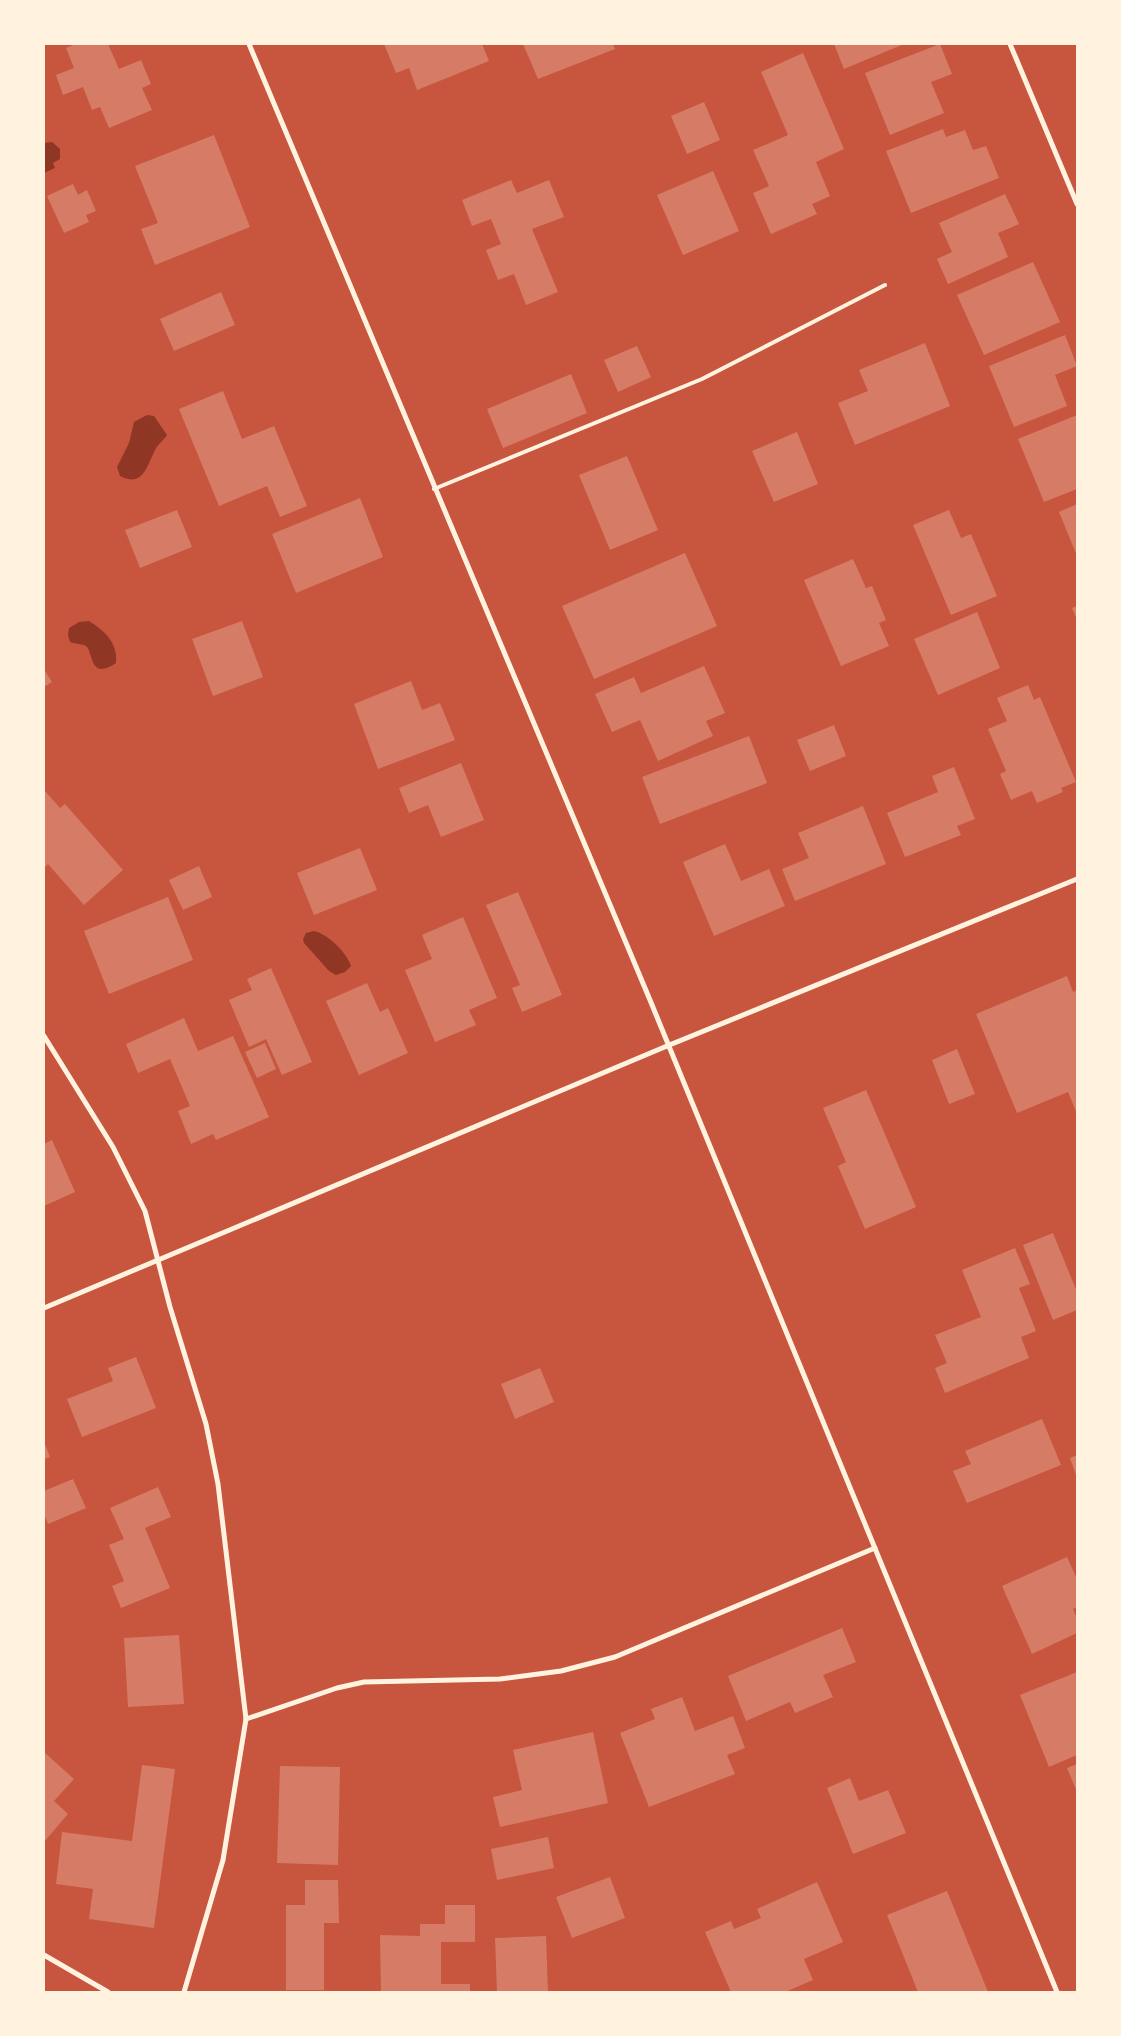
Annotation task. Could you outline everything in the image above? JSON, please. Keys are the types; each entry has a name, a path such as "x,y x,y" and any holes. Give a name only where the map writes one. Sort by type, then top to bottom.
{"street":[{"path":"249,44 667,1046 1057,1992"},
{"path":"1010,44 1077,204"},
{"path":"44,1308 667,1046 1077,879"},
{"path":"44,1036 113,1147 145,1211 170,1307 206,1424 218,1484 246,1719 222,1860 184,1992"},
{"path":"246,1719 337,1688 364,1682 500,1679 560,1671 615,1657 875,1548"},
{"path":"44,1956 108,1992"}],"lane":[{"path":"434,489 702,379 885,286"}],"shaded area":[{"path":"52,142 60,149 60,159 53,163 55,168 44,173 44,143"},
{"path":"147,415 154,416 167,435 156,448 143,474 134,479 128,479 120,476 117,467 129,443 134,422"},
{"path":"89,621 105,633 115,649 116,663 107,668 101,669 94,664 86,646 70,642 69,628 79,622"},
{"path":"314,931 331,940 345,955 351,966 345,972 336,975 329,971 304,943 303,939 306,933"}],"building":[{"path":"76,44 108,44 119,69 141,60 151,84 142,88 152,110 109,128 100,107 92,110 83,87 63,95 56,75 74,68 66,48"},
{"path":"384,44 482,44 489,61 417,90 409,68 396,73"},
{"path":"523,44 613,44 615,49 538,79"},
{"path":"834,44 904,44 844,69"},
{"path":"940,44 952,74 931,82 944,113 890,135 865,73"},
{"path":"803,53 844,149 816,162 830,196 812,204 817,214 771,234 753,193 769,186 753,150 788,135 761,72"},
{"path":"704,102 720,140 687,154 671,116"},
{"path":"943,129 946,137 965,130 973,150 986,146 999,178 911,213 886,151"},
{"path":"214,135 250,227 155,265 141,229 158,223 135,166"},
{"path":"713,171 739,231 683,255 657,195"},
{"path":"511,180 517,193 549,180 564,217 532,229 558,292 526,305 514,274 498,280 486,250 501,244 491,219 472,226 462,200"},
{"path":"73,184 78,195 87,190 96,211 86,215 89,222 64,233 47,196"},
{"path":"1005,194 1019,224 998,233 1008,257 948,284 937,259 952,252 939,223"},
{"path":"1033,262 1060,322 984,355 957,295"},
{"path":"221,292 235,325 174,351 160,319"},
{"path":"1065,335 1077,366 1055,375 1067,406 1014,427 989,366"},
{"path":"925,343 950,406 855,445 838,403 868,391 859,370"},
{"path":"637,346 651,377 618,392 604,360"},
{"path":"571,374 587,413 503,448 487,409"},
{"path":"223,391 242,439 274,426 307,506 280,517 267,486 219,506 179,409"},
{"path":"1077,415 1077,489 1044,502 1018,439"},
{"path":"797,432 818,484 774,502 752,451"},
{"path":"627,456 658,530 610,550 579,475"},
{"path":"360,498 383,557 296,593 272,534"},
{"path":"1077,504 1077,556 1059,512"},
{"path":"177,510 192,547 140,568 125,530"},
{"path":"949,510 961,538 971,534 997,596 951,615 913,525"},
{"path":"685,553 717,626 594,679 562,606"},
{"path":"853,559 866,588 872,586 886,620 879,623 889,646 841,666 804,580"},
{"path":"1077,606 1077,620 1072,608"},
{"path":"977,612 1000,668 938,695 914,639"},
{"path":"242,621 263,677 213,696 192,639"},
{"path":"704,666 725,713 706,721 713,736 658,761 640,720 612,732 595,694 634,677 641,693"},
{"path":"44,669 52,682 44,687"},
{"path":"411,681 422,710 440,703 455,740 378,769 354,704"},
{"path":"1028,685 1034,700 1040,697 1076,782 1061,788 1063,792 1037,803 1032,791 1011,800 1000,774 1006,771 988,729 1007,721 997,698"},
{"path":"834,725 846,756 810,771 797,740"},
{"path":"749,736 767,783 660,824 642,777"},
{"path":"461,763 484,820 441,837 428,805 409,813 399,788"},
{"path":"954,767 975,819 957,826 961,835 905,857 887,813 938,792 932,776"},
{"path":"44,790 60,808 65,804 123,870 84,905 48,864 44,868"},
{"path":"863,806 886,864 795,901 782,869 809,858 798,833"},
{"path":"725,844 741,881 769,869 785,906 714,936 683,862"},
{"path":"360,848 377,890 314,915 297,873"},
{"path":"199,866 212,897 183,910 169,880"},
{"path":"518,892 562,995 522,1012 512,988 520,985 486,905"},
{"path":"168,897 193,960 109,994 84,931"},
{"path":"463,917 497,998 469,1010 476,1025 435,1042 405,970 432,959 422,935"},
{"path":"271,968 312,1062 282,1075 266,1039 249,1047 229,1000 252,990 247,979"},
{"path":"1067,976 1073,992 1077,990 1077,1114 1068,1092 1017,1113 976,1014"},
{"path":"367,983 380,1012 388,1008 408,1053 359,1075 326,1001"},
{"path":"184,1018 198,1051 233,1036 269,1117 216,1140 213,1134 191,1144 178,1111 190,1106 170,1059 138,1073 126,1044"},
{"path":"265,1043 276,1069 257,1078 245,1052"},
{"path":"957,1049 975,1094 949,1104 932,1060"},
{"path":"866,1090 916,1207 865,1229 838,1166 846,1162 823,1108"},
{"path":"52,1140 75,1192 44,1206 44,1144"},
{"path":"1053,1233 1077,1292 1077,1310 1053,1320 1023,1245"},
{"path":"1015,1248 1030,1284 1019,1288 1036,1331 1021,1337 1029,1358 945,1393 935,1368 947,1363 935,1335 981,1317 962,1270"},
{"path":"136,1357 156,1408 82,1437 67,1399 113,1381 108,1368"},
{"path":"540,1368 554,1402 515,1419 501,1384"},
{"path":"1042,1419 1061,1465 967,1503 953,1471 971,1464 965,1451"},
{"path":"44,1442 50,1457 44,1459"},
{"path":"1077,1455 1077,1478 1070,1458"},
{"path":"73,1479 86,1508 48,1524 44,1514 44,1491"},
{"path":"158,1487 171,1517 145,1528 170,1588 121,1608 112,1586 124,1581 109,1545 124,1539 110,1508"},
{"path":"1067,1557 1077,1579 1077,1607 1073,1609 1077,1618 1077,1633 1032,1654 1002,1586"},
{"path":"842,1628 856,1662 823,1675 833,1697 795,1713 790,1702 746,1721 728,1676"},
{"path":"179,1635 184,1704 128,1707 124,1638"},
{"path":"1077,1672 1077,1755 1049,1767 1020,1695"},
{"path":"682,1697 695,1731 733,1716 745,1748 727,1755 735,1774 649,1807 620,1733 655,1719 651,1709"},
{"path":"593,1732 608,1803 500,1827 493,1797 522,1790 513,1750"},
{"path":"44,1752 74,1779 54,1801 68,1814 44,1842"},
{"path":"1077,1764 1077,1792 1067,1768"},
{"path":"142,1765 175,1769 154,1928 89,1919 93,1889 56,1884 62,1832 132,1841"},
{"path":"280,1766 340,1767 338,1865 277,1863"},
{"path":"850,1778 859,1801 888,1790 906,1833 853,1854 827,1788"},
{"path":"548,1837 554,1868 497,1880 491,1849"},
{"path":"610,1877 625,1918 572,1938 556,1897"},
{"path":"305,1880 338,1880 339,1923 324,1923 324,1990 286,1990 286,1905 305,1905"},
{"path":"817,1882 843,1942 804,1959 813,1980 785,1992 731,1992 705,1932 731,1921 734,1929 761,1918 757,1909"},
{"path":"947,1891 988,1992 918,1992 887,1915"},
{"path":"445,1905 475,1905 475,1942 441,1942 441,1984 470,1984 470,1992 381,1992 380,1935 420,1936 420,1924 445,1924"},
{"path":"546,1936 548,1992 497,1992 495,1938"}]}
